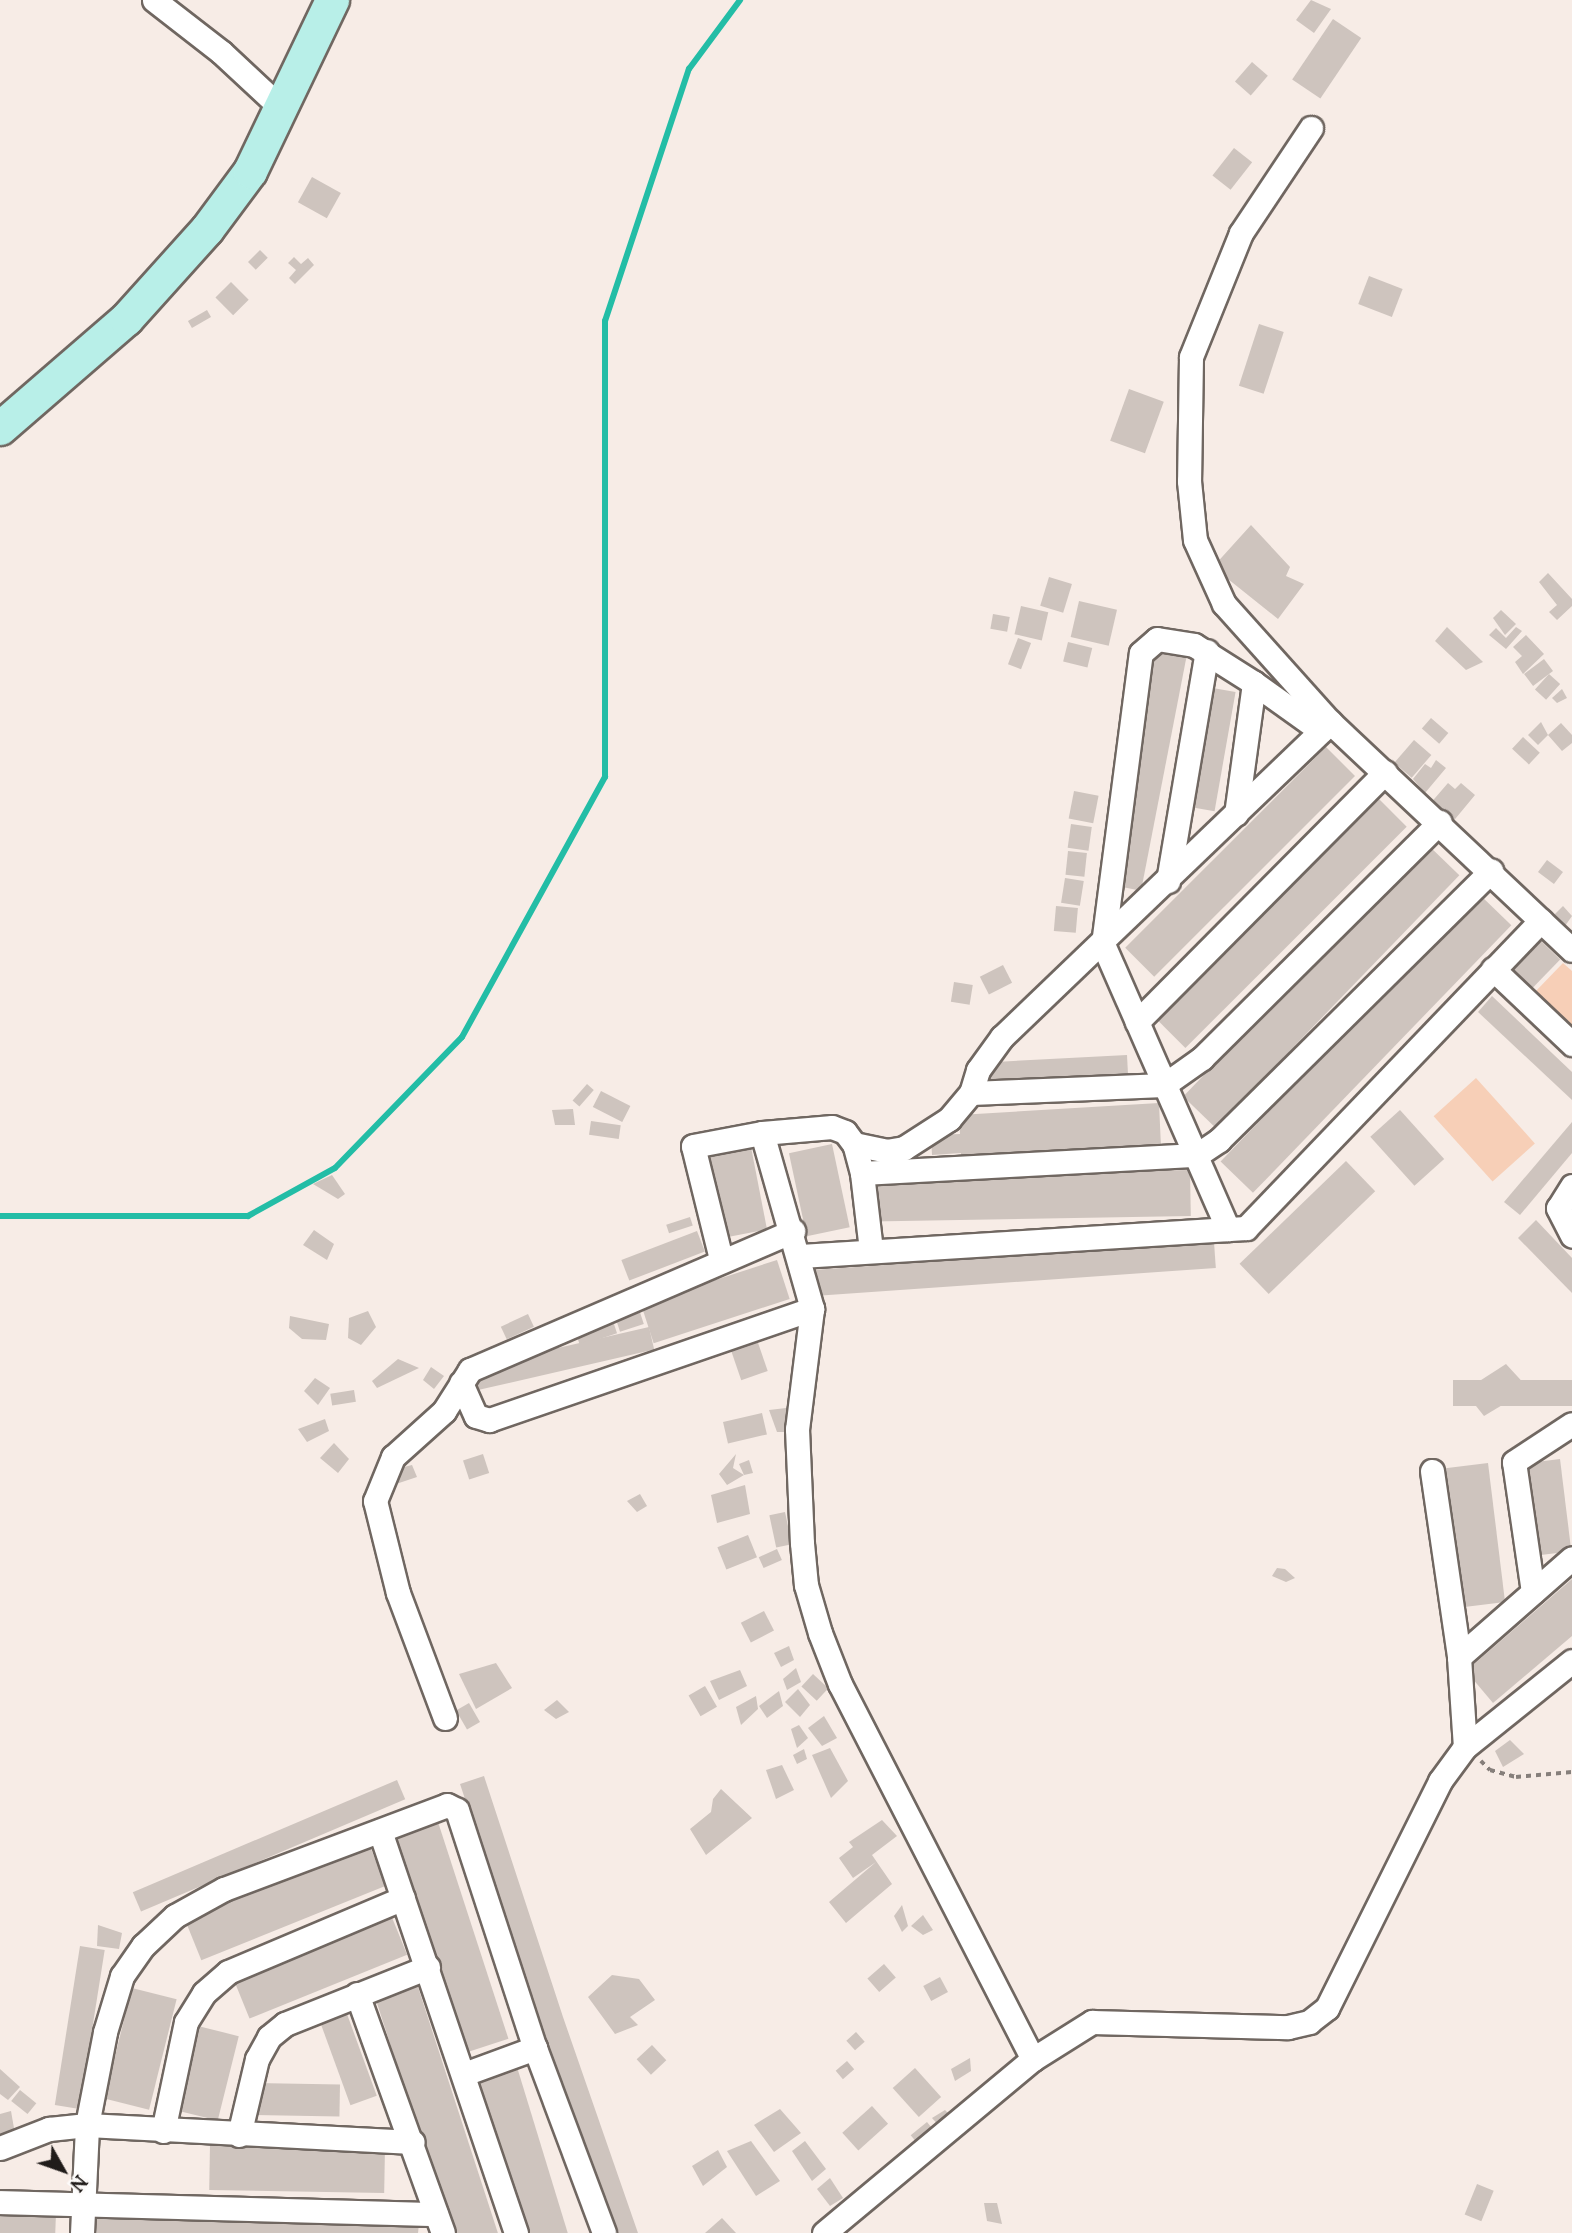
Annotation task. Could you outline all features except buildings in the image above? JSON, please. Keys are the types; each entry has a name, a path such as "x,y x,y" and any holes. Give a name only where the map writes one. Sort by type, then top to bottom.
{"street":[{"path":"154,0 221,52 281,108"},
{"path":"0,428 126,319 171,273 250,171 332,0"},
{"path":"1311,128 1241,233 1191,357 1189,481 1195,540 1223,604 1326,727"},
{"path":"1228,1229 1103,944 1141,653 1157,639 1167,637 1207,651 1326,727 1385,772 1541,920 1569,940"},
{"path":"1168,881 1207,651"},
{"path":"1236,814 1254,683"},
{"path":"854,1144 886,1151 904,1148 949,1119 971,1093 978,1070 1002,1037 1103,944 1326,727"},
{"path":"1137,1022 1385,772"},
{"path":"971,1093 1164,1085 1202,1058 1440,822"},
{"path":"862,1173 1197,1155 1219,1140 1491,871"},
{"path":"800,1256 1228,1229 1254,1223 1541,920"},
{"path":"1493,969 1572,1044"},
{"path":"722,1259 693,1146 762,1133 832,1127 845,1132 854,1144 862,1173 871,1250"},
{"path":"762,1133 793,1231 812,1309 797,1429 806,1585 820,1633 847,1696 1033,2059"},
{"path":"1572,1186 1558,1208 1560,1219 1572,1236"},
{"path":"445,1718 398,1593 375,1501 393,1457 444,1411 470,1370 722,1259 793,1231"},
{"path":"461,1382 477,1416 489,1420 812,1309"},
{"path":"1533,1592 1514,1462 1572,1424"},
{"path":"1432,1471 1459,1657 1465,1747"},
{"path":"1459,1657 1572,1558"},
{"path":"824,2233 1033,2059 1092,2022 1288,2028 1309,2022 1326,2008 1378,1910 1424,1806 1465,1747 1572,1661"},
{"path":"82,2233 87,2125 115,1998 122,1976 143,1946 175,1916 224,1889 439,1807 457,1810 535,2048 604,2233"},
{"path":"380,1831 516,2233"},
{"path":"163,2131 186,2022 204,1993 228,1972 403,1898"},
{"path":"239,2135 257,2059 269,2037 285,2024 428,1967"},
{"path":"0,2202 82,2203 440,2223 413,2141 357,1994"},
{"path":"464,2074 535,2048"},
{"path":"0,2148 49,2129 87,2125 239,2135 413,2141"}],"path":[{"path":"1465,1747 1490,1770 1516,1777 1572,1772"}],"shaded area":[{"path":"1563,963 1572,971 1572,1029 1534,993"},
{"path":"1476,1078 1535,1143 1493,1182 1434,1116"}],"waterway":[{"path":"0,1216 248,1216 335,1168 462,1037 605,777 605,321 689,69 740,0"}]}
